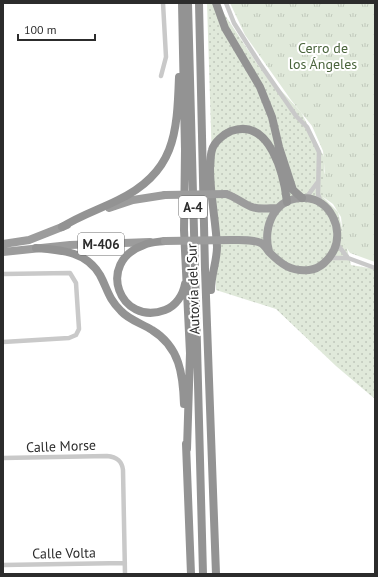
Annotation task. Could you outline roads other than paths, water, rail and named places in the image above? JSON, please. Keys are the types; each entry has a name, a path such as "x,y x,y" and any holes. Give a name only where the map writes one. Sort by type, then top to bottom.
{"highway":[{"path":"182,3 186,273 190,353 187,449"},
{"name":"Autovía del Sur","path":"188,3 203,574"},
{"name":"Autovía del Sur","path":"199,3 205,269 216,574"},
{"path":"216,3 225,28 260,87 272,117 279,147 293,190 304,198 321,203 329,210 336,223 337,244 330,258"},
{"path":"62,227 81,215 132,193 144,184 164,161 171,148 175,134 180,52 183,34"},
{"path":"210,404 212,369 211,281 217,248 210,190 212,149 217,142 223,136 239,129 248,130 263,137 272,149 285,184 287,202"},
{"name":"M-406","path":"3,244 29,240 117,204 133,200 165,196 226,194 235,196 251,207 263,209 278,208"},
{"path":"269,251 266,241 268,222 278,208 287,202 304,198"},
{"name":"M-406","path":"3,252 70,245 230,240 256,241 262,244 280,263 290,269 310,270 321,266 330,258"},
{"path":"165,241 144,244 124,257 116,273 118,290 122,297 128,304 144,312 157,312 169,308 181,296 186,273"},
{"path":"36,248 64,250 78,254 90,263 100,275 110,300 123,313 154,331 170,345 179,362 183,378 191,574"}],"street":[{"path":"161,76 166,57 163,3"},
{"path":"226,3 234,23 296,116 307,127 319,152 318,194 321,203"},
{"path":"304,198 318,183"},
{"path":"337,244 348,258"},
{"path":"330,258 348,258 375,268"},
{"path":"3,274 66,272 73,276 76,283 79,329 76,335 69,338 3,342"},
{"name":"Calle Morse","path":"3,458 107,456 119,460 122,464 123,470 125,563"},
{"path":"125,563 125,574"},
{"name":"Calle Volta","path":"3,565 125,563"}],"park label":[{"name":"Cerro de los Ángeles","path":"323,56"}]}
